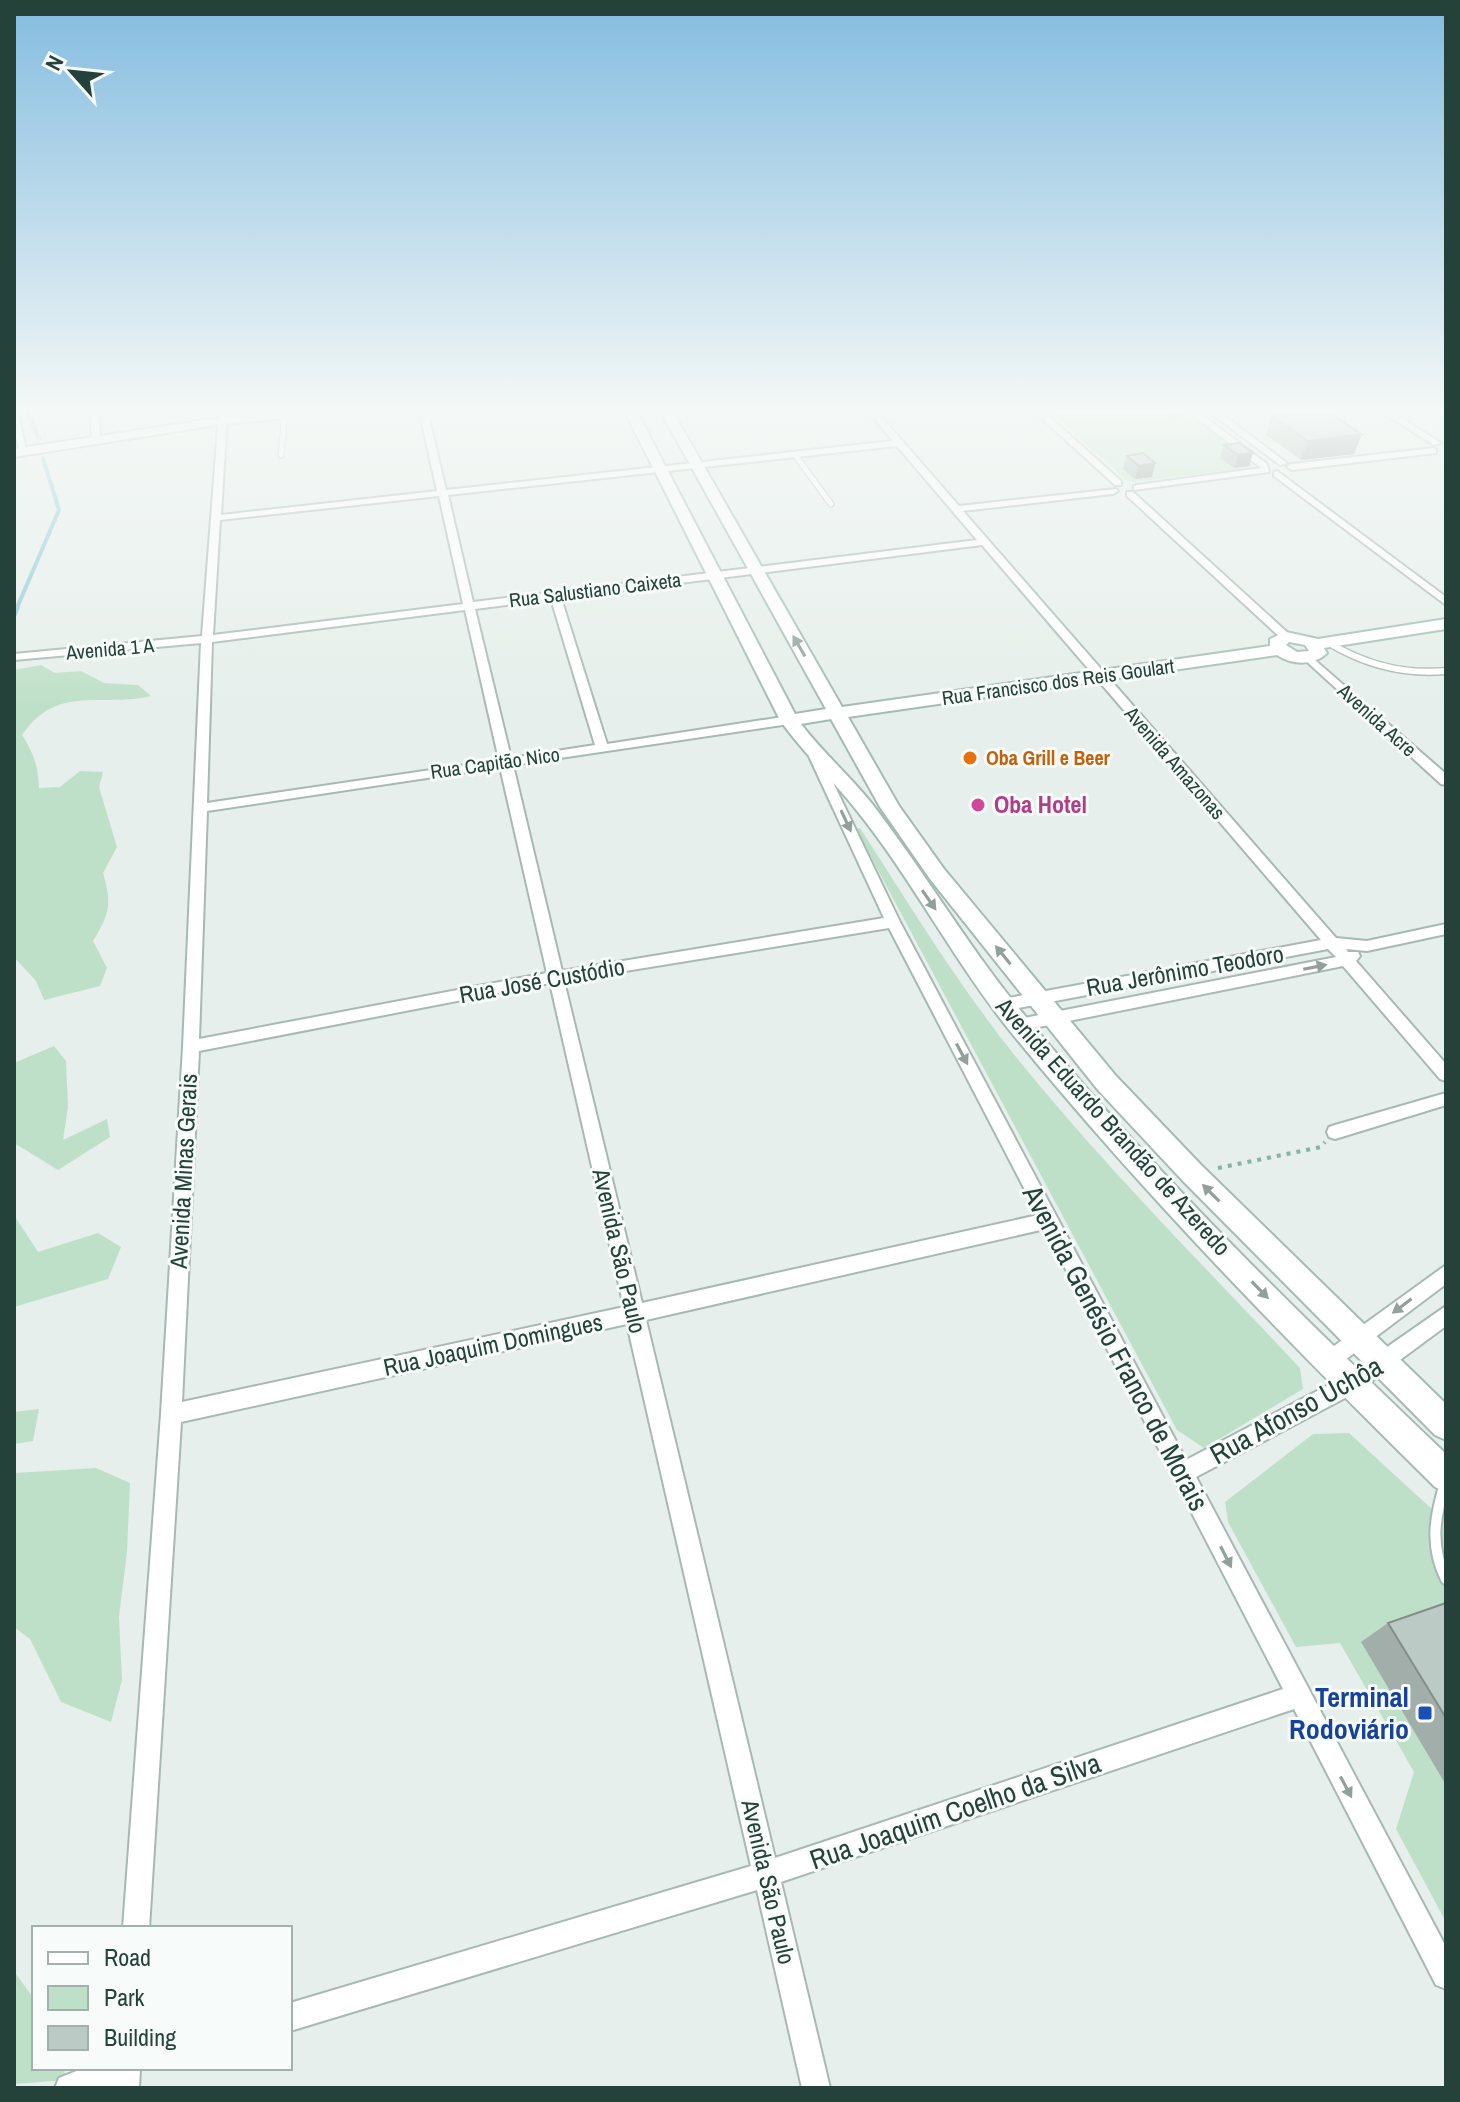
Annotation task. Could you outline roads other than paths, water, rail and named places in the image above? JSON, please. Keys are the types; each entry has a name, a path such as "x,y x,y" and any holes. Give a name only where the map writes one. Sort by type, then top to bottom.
{"main road":[{"name":"Avenida Genésio Franco de Morais","path":"683,512 789,720 812,751"},
{"path":"723,512 838,714 789,720"},
{"path":"1282,644 1299,637 1318,648 1446,624"},
{"name":"Rua Francisco dos Reis Goulart","path":"838,714 1099,676 1282,644"},
{"name":"Avenida Eduardo Brandão de Azeredo","path":"838,714 890,807 937,874 1107,1083 1192,1173 1446,1425"},
{"name":"Avenida Eduardo Brandão de Azeredo","path":"812,751 865,808 1011,1015 1165,1192 1446,1478"}],"street":[{"name":"Avenida Minas Gerais","path":"136,1926 171,1414 191,1047 207,639 216,512"},
{"path":"216,518 269,512"},
{"name":"Avenida São Paulo","path":"447,512 816,2088"},
{"name":"Avenida Amazonas","path":"959,512 1446,1075"},
{"path":"1154,512 1282,644"},
{"path":"1327,512 1446,602"},
{"name":"Rua Salustiano Caixeta","path":"207,639 983,542"},
{"path":"555,595 602,748"},
{"name":"Avenida 1 A","path":"14,657 207,639"},
{"name":"Avenida Acre","path":"1318,648 1446,781"},
{"name":"Rua Capitão Nico","path":"201,808 789,720"},
{"name":"Avenida Genésio Franco de Morais","path":"812,751 893,922 1446,1975"},
{"name":"Rua José Custódio","path":"191,1047 555,977 893,922"},
{"name":"Rua Jerônimo Teodoro","path":"1011,1015 1333,943 1367,946 1446,929"},
{"name":"Rua Jerônimo Teodoro","path":"1011,1015 1044,1007 1349,960 1367,946"},
{"path":"1335,1132 1446,1099"},
{"name":"Rua Joaquim Domingues","path":"171,1414 1049,1220"},
{"name":"Rua Afonso Uchôa","path":"1330,1360 1446,1273"},
{"name":"Rua Afonso Uchôa","path":"1182,1473 1351,1384 1446,1315"},
{"name":"Rua Joaquim Coelho da Silva","path":"292,2016 767,1874 1297,1696"},
{"path":"69,2088 118,2070"}],"lane":[{"path":"1318,648 1407,673 1446,671"},
{"path":"1446,1478 1433,1527 1439,1567 1446,1579"}],"waterway":[{"path":"16,610 58,512"},
{"path":"14,615 17,608"}],"place":[{"name":"Oba Grill e Beer","path":"970,758"},
{"name":"Oba Hotel","path":"978,805"},
{"name":"Terminal Rodoviário","path":"1425,1713"}]}
